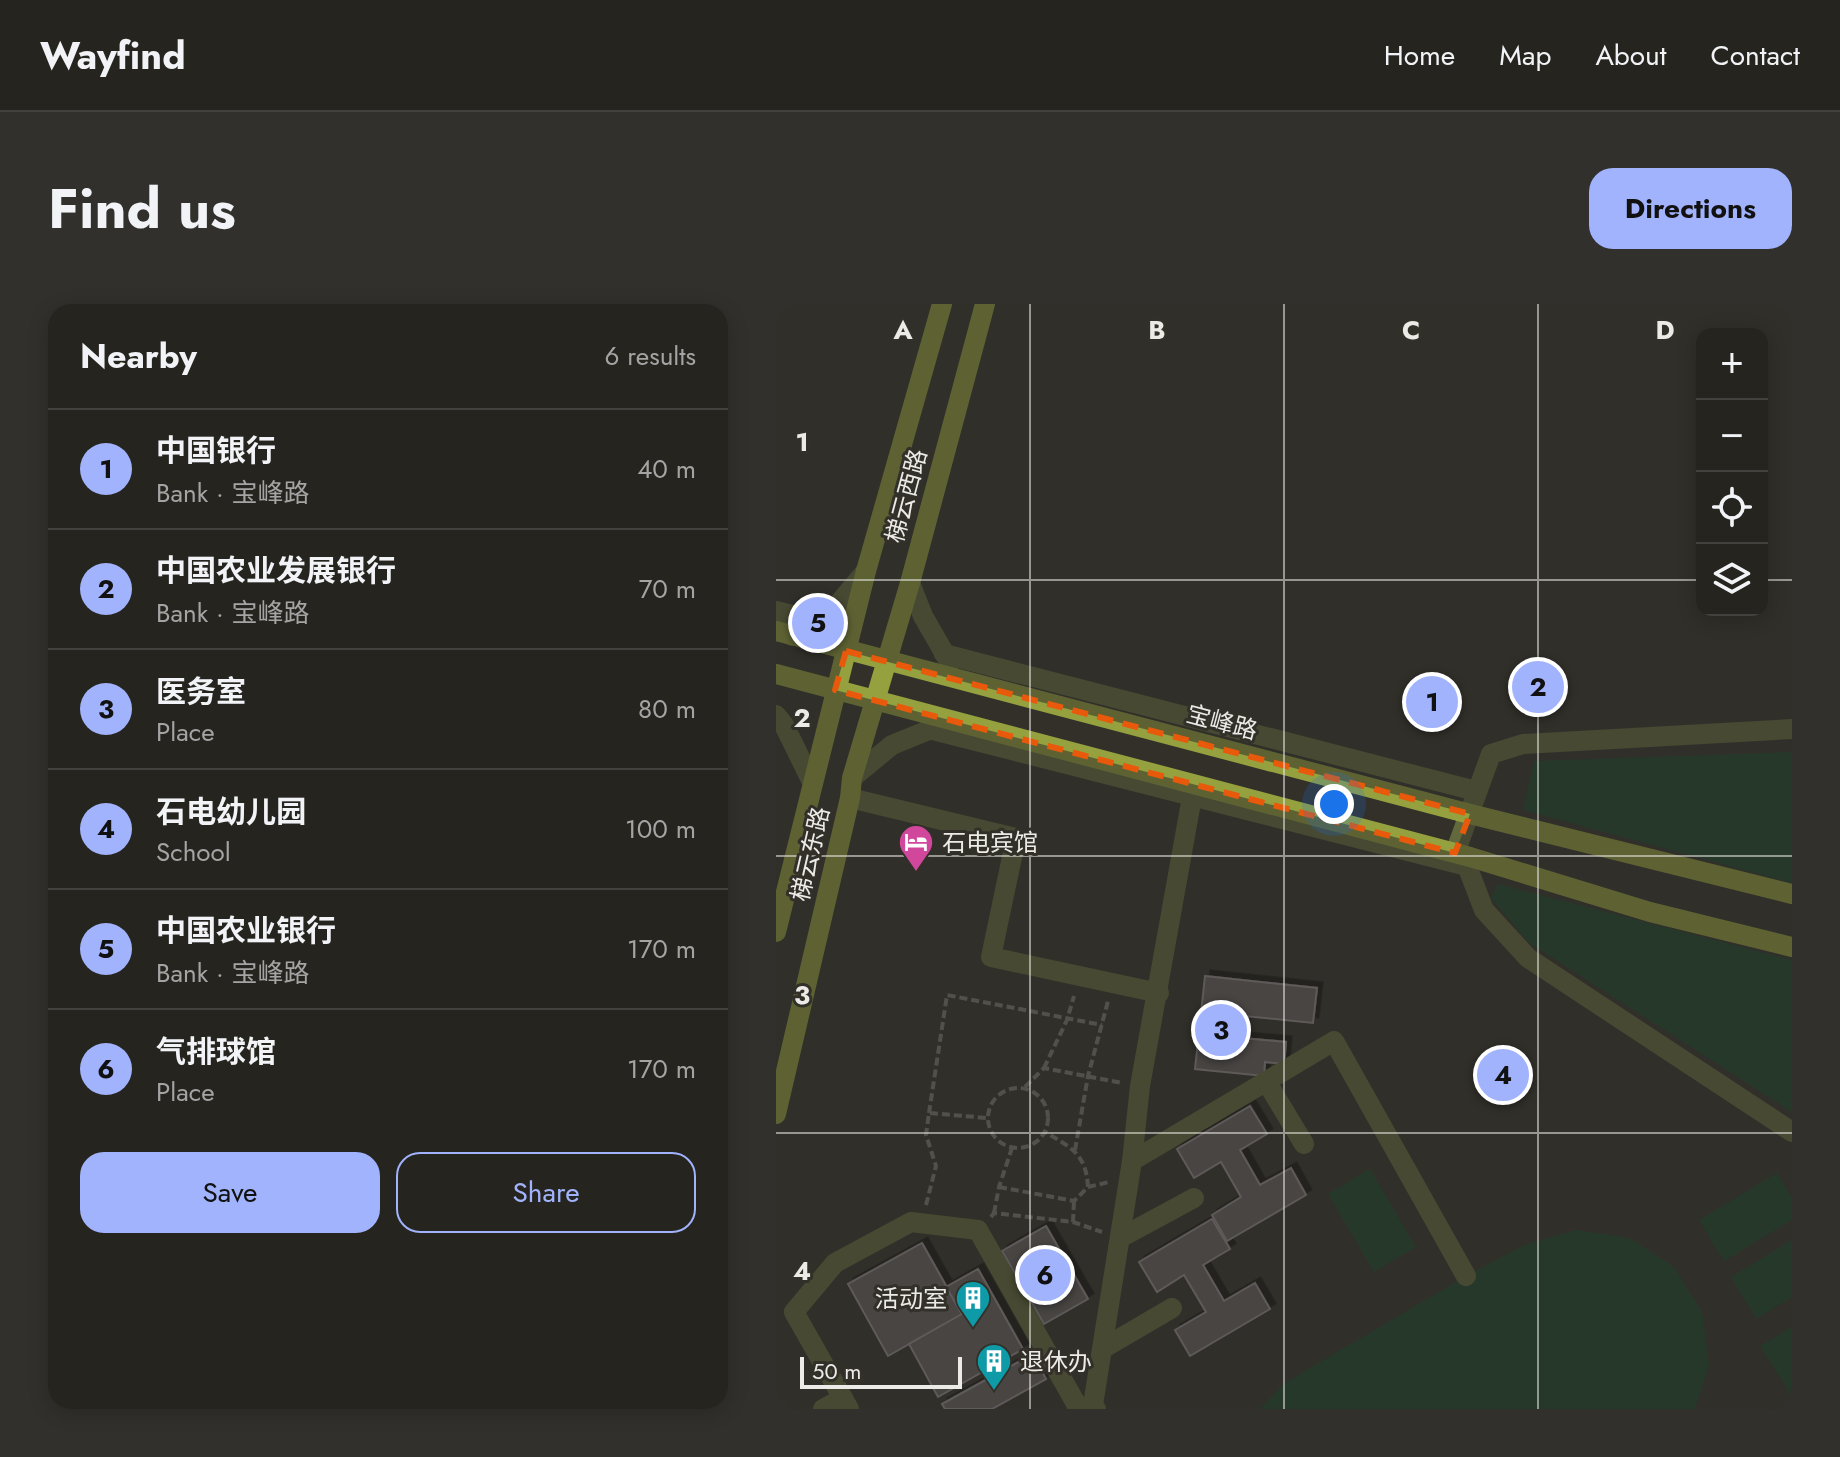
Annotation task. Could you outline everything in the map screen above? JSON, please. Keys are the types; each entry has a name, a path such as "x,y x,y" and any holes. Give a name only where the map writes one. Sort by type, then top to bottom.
{"main road":[{"name":"梯云西路","path":"835,690 942,304"},
{"name":"梯云西路","path":"877,701 985,304"},
{"name":"宝峰路","path":"784,634 1470,814 1792,894"},
{"path":"776,674 958,721 1650,912 1792,947"},
{"name":"梯云东路","path":"776,932 835,690"},
{"name":"梯云东路","path":"776,1114 851,788 877,701"}],"street":[{"path":"784,634 835,608 866,571"},
{"path":"910,583 923,616 961,679"},
{"path":"776,611 813,620"},
{"path":"944,654 1476,791"},
{"path":"776,715 812,782"},
{"path":"958,721 892,745 851,788 1016,838 991,957 1159,993"},
{"path":"929,729 1192,797 1464,859"},
{"path":"1792,729 1523,744 1491,754 1470,814 1464,859 1484,910 1528,958 1792,1132"},
{"path":"1088,1408 1102,1349 1132,1161 1140,1086 1192,797"},
{"path":"1132,1161 1334,1041 1466,1276"},
{"path":"1266,1081 1304,1144"},
{"path":"1120,1238 1194,1198"},
{"path":"823,1409 846,1403 794,1312 835,1263 911,1222 978,1230 1088,1408"},
{"path":"1102,1349 1172,1308"}],"path":[{"path":"1025,1087 1044,1068 1067,1020 1081,975"},
{"path":"1075,1150 1088,1076 1112,983"},
{"path":"911,1222 928,1202 936,1166 926,1135 947,995 1102,1025"},
{"path":"1044,1068 1140,1086"},
{"path":"1025,1087 1041,1097 1049,1114 1045,1132 1037,1142 1012,1148 999,1142 987,1118 992,1100 1007,1089 1025,1087"},
{"path":"929,1113 987,1118"},
{"path":"1045,1132 1075,1150 1087,1168 1088,1187 1074,1201 1073,1222"},
{"path":"978,1230 994,1213 1012,1148"},
{"path":"999,1187 1074,1201"},
{"path":"994,1213 1073,1222 1120,1238"}],"highlighted area":[{"path":"846,651 1470,814 1455,853 835,690"}],"green space":[{"path":"1792,752 1792,883 1523,810 1534,761"},
{"path":"1498,884 1792,960 1792,1112 1528,942 1491,898"},
{"path":"1370,1169 1416,1247 1374,1272 1328,1194"},
{"path":"1777,1173 1792,1198 1792,1220 1724,1261 1699,1220"},
{"path":"1576,1230 1629,1238 1674,1267 1702,1312 1709,1365 1695,1409 1260,1409 1285,1383 1466,1276 1524,1245"},
{"path":"1792,1240 1792,1297 1756,1319 1731,1277"},
{"path":"1792,1327 1792,1395 1791,1395 1760,1346"}],"building":[{"path":"1205,976 1317,988 1313,1023 1245,1016 1243,1038 1286,1042 1284,1064 1265,1062 1264,1076 1195,1069"},
{"path":"1250,1106 1267,1134 1240,1150 1260,1185 1291,1168 1306,1195 1227,1241 1212,1215 1241,1197 1221,1162 1194,1178 1177,1149"},
{"path":"1212,1219 1230,1249 1203,1265 1224,1301 1255,1283 1270,1309 1190,1356 1175,1330 1206,1312 1184,1275 1157,1292 1139,1262"},
{"path":"1046,1226 1088,1299 1044,1324 1002,1251"},
{"path":"922,1243 962,1314 888,1356 848,1284"},
{"name":"活动室","path":"978,1269 1023,1349 938,1397 909,1344 962,1314 946,1287"},
{"name":"退休办","path":"1033,1354 1046,1379 992,1409 945,1409 942,1404"}],"place":[{"name":"中国农业银行","path":"818,623"},
{"name":"中国农业发展银行","path":"1538,687"},
{"name":"中国银行","path":"1432,702"},
{"name":"石电宾馆","path":"916,873"},
{"name":"医务室","path":"1221,1030"},
{"name":"石电幼儿园","path":"1503,1075"},
{"name":"气排球馆","path":"1045,1275"},
{"name":"活动室","path":"973,1329"},
{"name":"退休办","path":"994,1392"}]}
